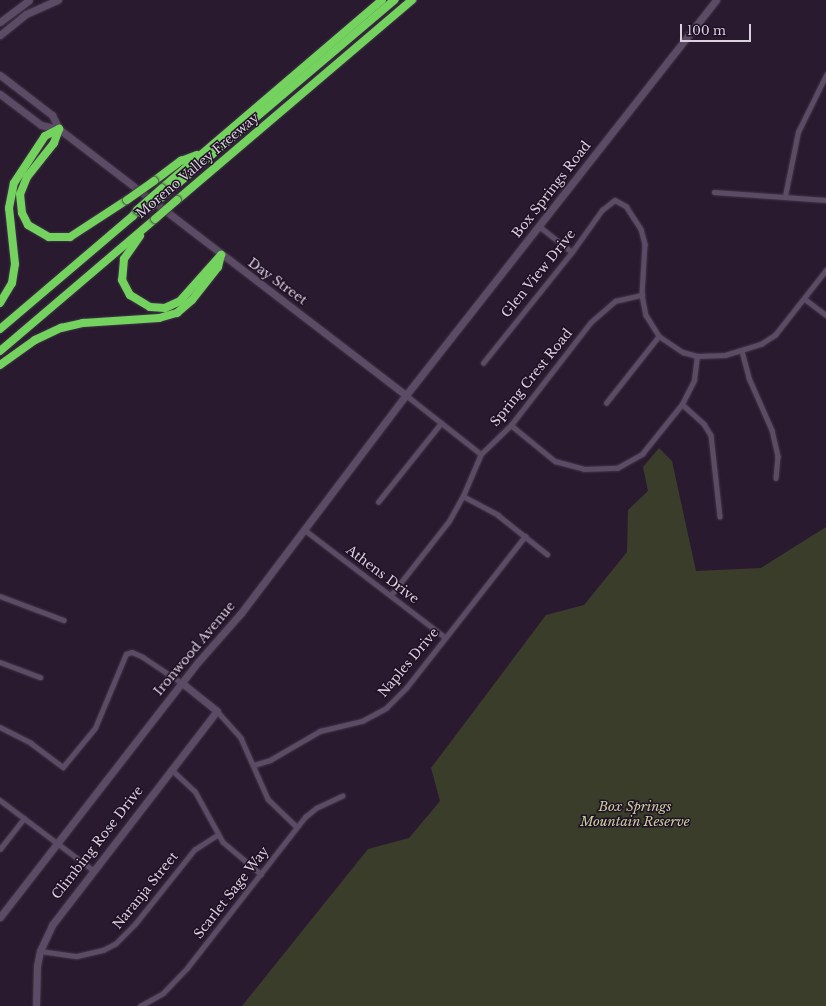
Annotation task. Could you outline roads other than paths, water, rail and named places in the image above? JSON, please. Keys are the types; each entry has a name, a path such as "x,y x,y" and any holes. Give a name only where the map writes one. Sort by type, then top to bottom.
{"highway":[{"name":"Moreno Valley Freeway","path":"0,329 165,190 203,152 382,0"},
{"path":"165,190 394,0"},
{"name":"Moreno Valley Freeway","path":"0,351 412,0"},
{"path":"59,129 54,143 27,177 20,194 22,213 28,225 49,237 70,237 127,200 181,162 203,152"},
{"path":"0,303 10,287 15,264 9,208 14,183 45,136 59,129"},
{"path":"153,221 129,251 122,267 124,286 140,304 157,308 180,301 221,255"},
{"path":"0,365 36,340 61,328 82,323 159,318 177,313 192,300 218,267 221,255"}],"main road":[{"path":"0,22 29,0"},
{"path":"0,35 26,14 58,0"},
{"name":"Box Springs Road","path":"406,396 716,0"},
{"name":"Day Street","path":"0,75 52,114 59,129"},
{"name":"Day Street","path":"0,94 40,125 59,129 406,396"},
{"name":"Ironwood Avenue","path":"0,917 182,683 241,613 406,396"},
{"path":"182,683 217,711"},
{"name":"Climbing Rose Drive","path":"36,1006 35,982 40,951 58,915 217,711"}],"street":[{"path":"785,196 798,132 826,76"},
{"path":"714,192 826,200"},
{"name":"Glen View Drive","path":"483,363 572,252 602,210 615,200 626,206 641,229 645,244 642,295"},
{"path":"538,226 572,252"},
{"path":"642,295 646,315 659,336 683,352 697,356 725,355 761,344 775,335 805,299 826,270"},
{"name":"Spring Crest Road","path":"391,595 449,521 463,496 481,454 511,425 603,310 625,297 642,295"},
{"path":"805,299 826,315"},
{"path":"606,403 659,336"},
{"path":"742,351 749,378 772,430 778,456 776,478"},
{"path":"511,425 555,461 569,466 602,470 623,466 642,454 682,404 694,380 697,356"},
{"name":"Day Street","path":"406,396 481,454"},
{"path":"682,404 704,424 711,435 720,517"},
{"path":"378,502 441,423"},
{"path":"463,496 483,506 548,554"},
{"name":"Athens Drive","path":"305,530 446,638"},
{"name":"Naples Drive","path":"254,765 270,760 320,731 362,721 375,715 395,699 446,638 525,536"},
{"path":"0,596 64,620"},
{"path":"0,727 31,743 63,767 95,728 126,654 132,652 143,657 182,683"},
{"path":"0,662 40,677"},
{"path":"217,711 236,729 254,765 268,799 296,826"},
{"path":"171,769 195,791 217,835 229,849 261,874"},
{"name":"Scarlet Sage Way","path":"140,1006 163,992 187,968 261,874 296,826 316,808 342,796"},
{"path":"0,800 93,870"},
{"path":"0,849 24,818"},
{"name":"Naranja Street","path":"40,951 77,956 103,950 115,944 135,924 194,850 217,835"}],"park label":[{"name":"Box Springs Mountain Reserve","path":"635,816"}]}
